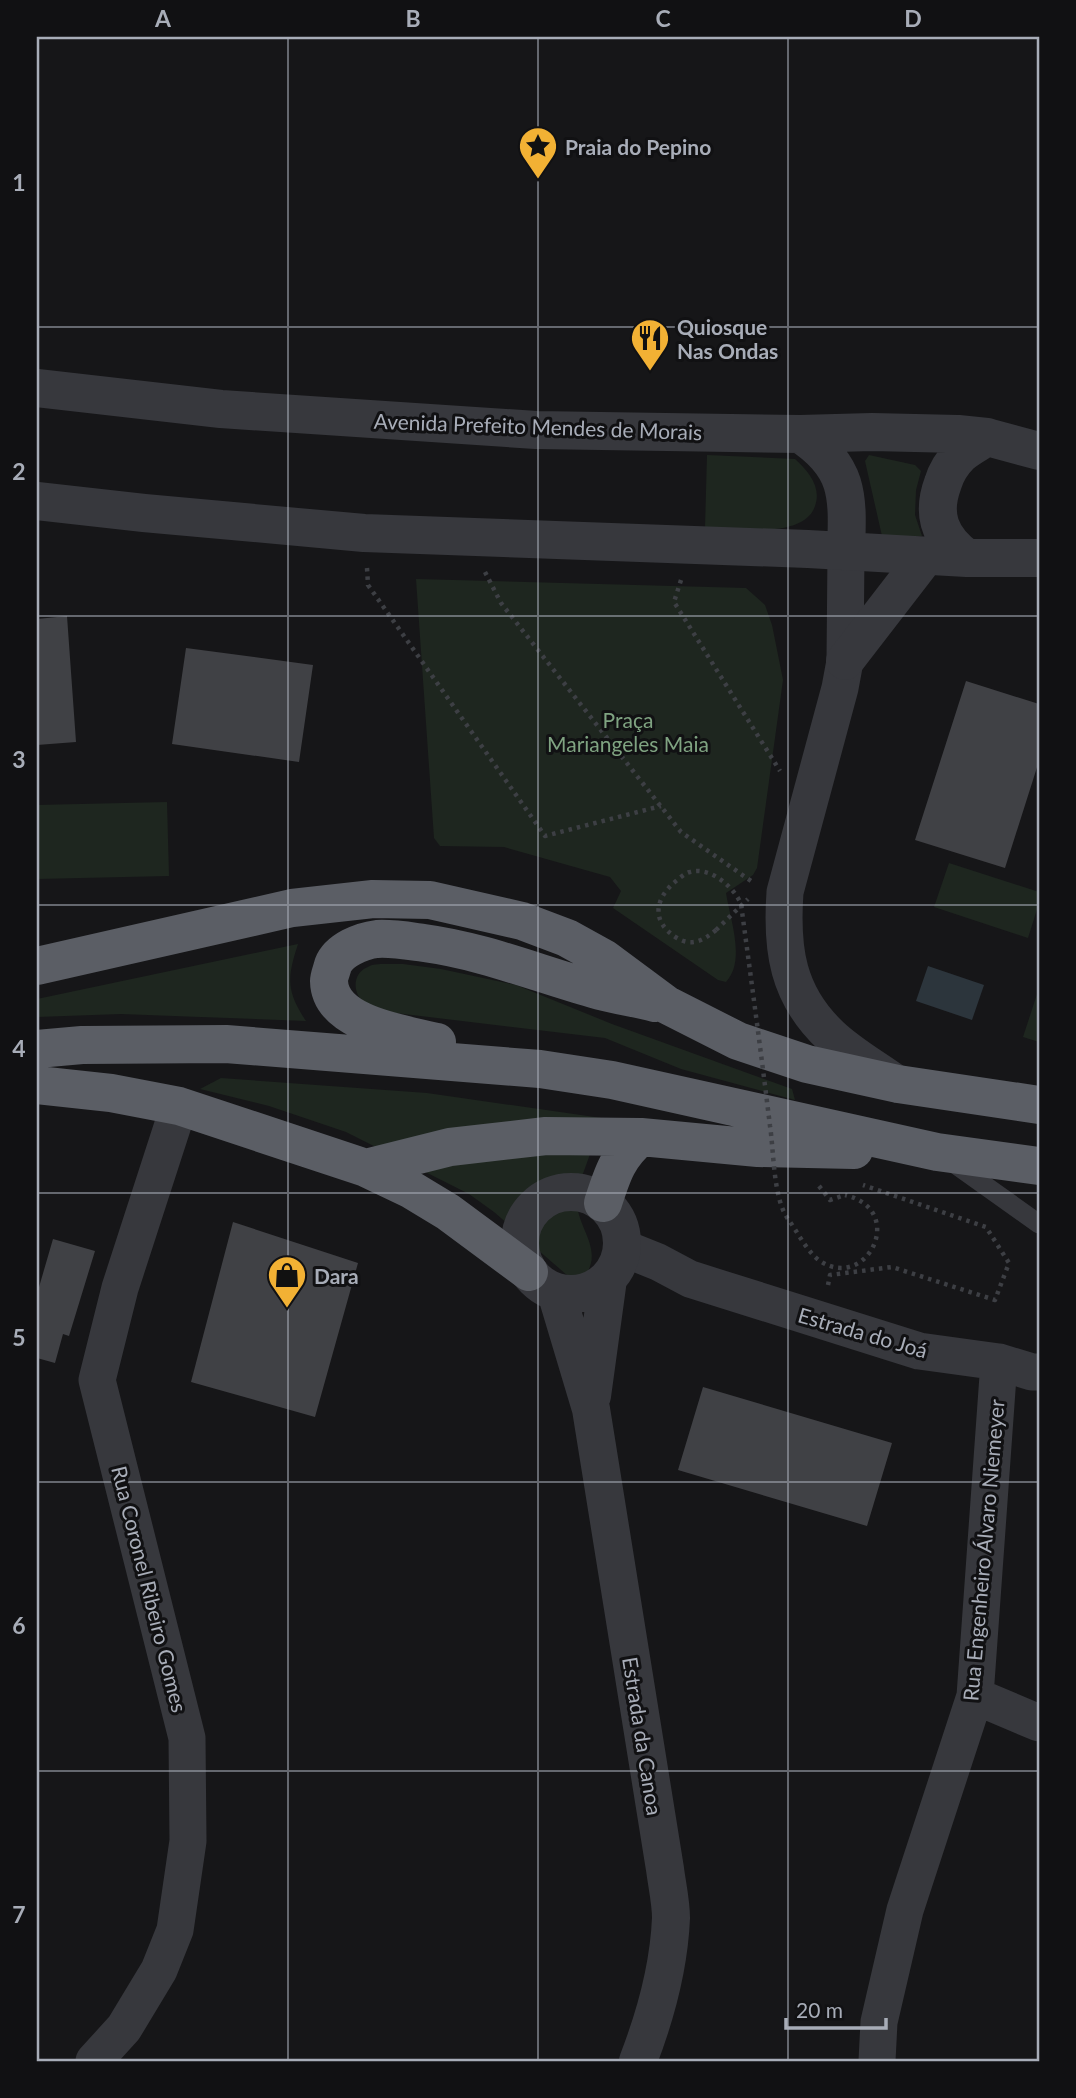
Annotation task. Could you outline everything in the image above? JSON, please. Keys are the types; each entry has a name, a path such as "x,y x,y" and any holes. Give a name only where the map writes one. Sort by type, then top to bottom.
{"highway":[{"path":"37,966 292,908 373,900 430,900 522,921 567,939 605,958 667,1005 738,1041 807,1064 898,1084 1039,1105"},
{"path":"540,1069 374,1027 348,1014 333,995 329,980 336,958 357,944 378,939 425,943 500,959 594,989 667,1005"},
{"path":"37,1049 82,1045 226,1044 540,1069 612,1080 937,1152 1039,1166"},
{"path":"37,1085 111,1093 179,1105 366,1168 410,1189 448,1212 542,1282"},
{"path":"366,1168 450,1147 546,1136 641,1137 758,1148 937,1152"},
{"path":"603,1203 616,1166 627,1148 641,1137"}],"street":[{"name":"Avenida Prefeito Mendes de Morais","path":"37,388 221,409 536,430 800,434 926,432 987,437 1039,451"},
{"path":"800,434 821,448 840,475 845,488 845,661 785,892 785,952 800,998 817,1021 832,1038 898,1084"},
{"path":"967,558 955,549 945,535 940,525 937,503 947,472 958,456 987,437"},
{"path":"37,501 364,533 967,558 1039,558"},
{"path":"845,661 926,556"},
{"name":"Rua Coronel Ribeiro Gomes","path":"94,2061 124,2045 159,1970 175,1930 188,1841 187,1738 97,1380 120,1288 179,1105"},
{"path":"573,1192 589,1195 603,1203 615,1215 622,1231 616,1265 597,1288 570,1295 542,1282 522,1258 520,1241 523,1226 531,1212 543,1201 557,1194 573,1192"},
{"name":"Estrada do Joá","path":"616,1265 658,1262 690,1279 919,1351 1028,1372"},
{"name":"Estrada da Canoa","path":"591,1409 616,1265"},
{"name":"Estrada da Canoa","path":"542,1282 591,1409 671,1917 663,1976 647,2038 638,2061"},
{"name":"Rua Engenheiro Álvaro Niemeyer","path":"877,2061 879,2022 905,1910 975,1696 1028,1372"},
{"path":"975,1696 1039,1723"}],"lane":[{"path":"937,1152 1039,1224"}],"path":[{"path":"364,533 368,584 545,836 661,806"},
{"path":"465,537 501,603 681,832 760,887"},
{"path":"692,545 674,602 780,772"},
{"path":"716,930 704,940 694,943 684,942 665,930 658,909 660,899 668,887 690,872 706,871 724,882 737,895 741,904 781,1209 815,1256 833,1266 843,1268 856,1265 871,1253 877,1240 877,1222 867,1205 857,1198 845,1195"},
{"path":"820,1320 830,1275 892,1267 995,1300 1009,1263 986,1227 855,1183"}],"green space":[{"path":"707,455 795,459 809,474 815,486 815,506 808,517 783,528 705,528"},
{"path":"869,455 915,465 921,471 916,490 915,515 922,536 882,536 865,461"},
{"name":"Praça Mariangeles Maia","path":"416,579 746,588 765,605 772,625 783,680 757,868 753,875 726,893 736,951 732,973 726,982 718,980 613,908 621,891 610,877 504,847 440,846 434,838"},
{"path":"167,802 169,876 37,879 37,805"},
{"path":"949,863 1039,892 1039,903 1028,938 934,907"},
{"path":"298,944 290,984 295,1001 306,1021 121,1014 37,1017 37,999"},
{"path":"372,965 441,969 516,985 612,1024 792,1089 795,1100 681,1069 605,1038 387,1012 365,1003 356,989 357,979 363,970"},
{"path":"1039,988 1039,1042 1023,1037"},
{"path":"221,1078 427,1093 678,1129 590,1154 577,1198 592,1259 583,1279 568,1276 469,1194 346,1132 269,1106 200,1089"}],"shaded area":[{"path":"928,966 984,985 972,1020 916,1001"}],"building":[{"path":"67,616 76,742 37,745 37,619"},
{"path":"186,648 313,665 299,762 172,744"},
{"path":"966,681 1039,704 1039,761 1005,868 915,840"},
{"path":"233,1222 358,1263 315,1417 191,1382"},
{"path":"53,1239 95,1251 69,1336 63,1334 55,1363 37,1358 37,1294"},
{"path":"703,1387 892,1443 867,1526 678,1470"}],"place":[{"name":"Praia do Pepino","path":"538,180"},
{"name":"Quiosque Nas Ondas","path":"650,372"},
{"name":"Dara","path":"287,1309"}]}
